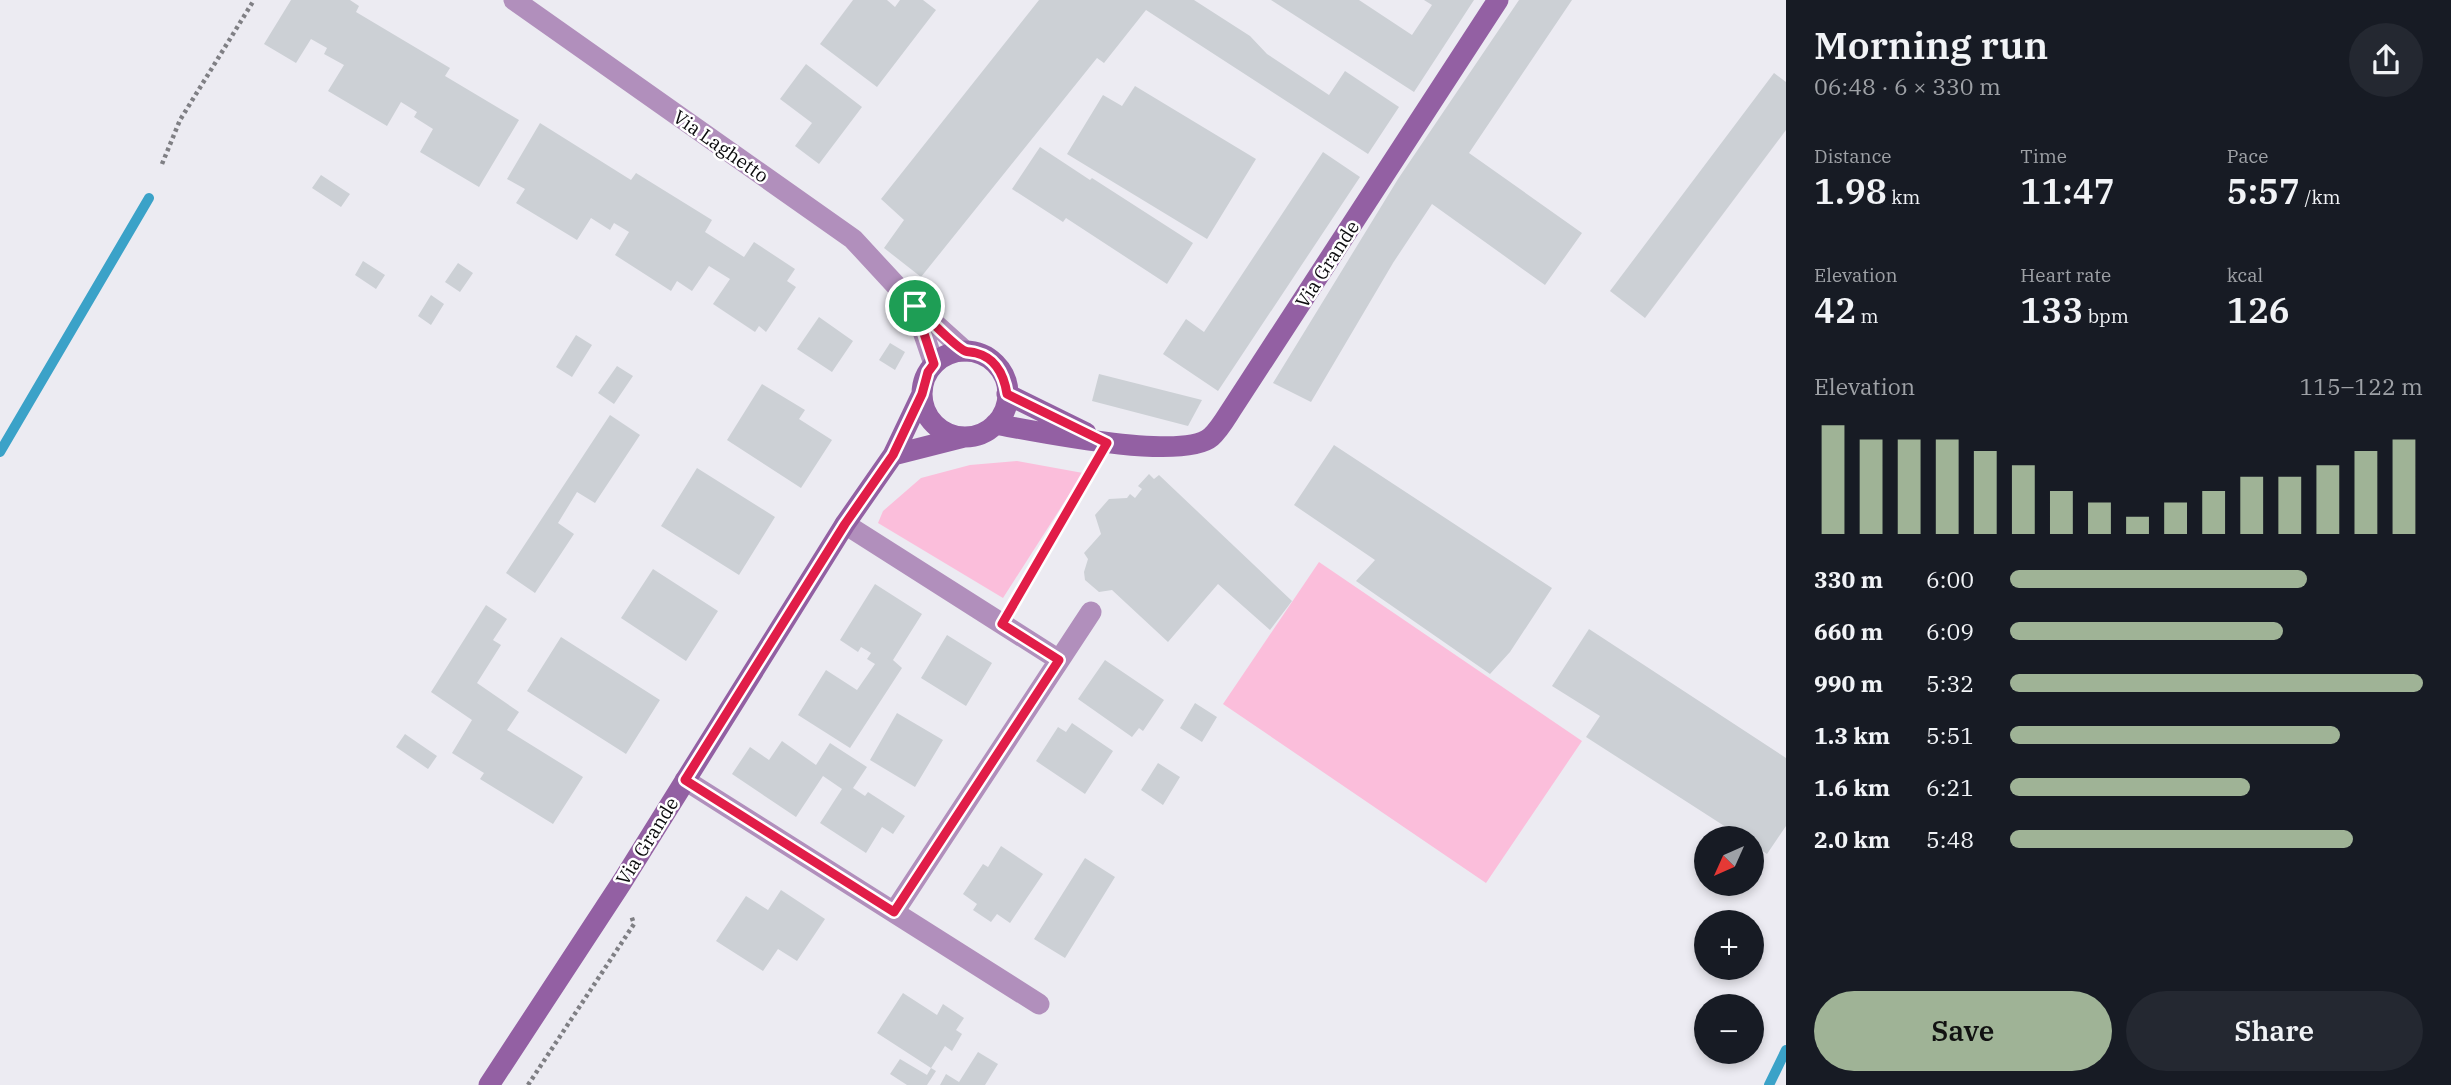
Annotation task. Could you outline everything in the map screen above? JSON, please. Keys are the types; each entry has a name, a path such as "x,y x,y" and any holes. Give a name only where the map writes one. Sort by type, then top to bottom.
{"street":[{"name":"Via Laghetto","path":"514,0 853,239 915,306 965,351"},
{"name":"Via Grande","path":"995,424 1107,443 1184,446 1210,438 1234,407 1498,0"},
{"name":"Via Laghetto","path":"915,306 934,364"},
{"path":"893,455 976,435 995,424 1002,415 1007,394 999,368 978,353 965,351 943,356 934,364 928,372 922,394 930,419 939,428 964,437"},
{"name":"Via Grande","path":"489,1085 622,882 845,524 893,455 922,394"},
{"name":"Via Grande","path":"1007,394 1107,443"},
{"path":"845,524 1059,660"},
{"path":"894,912 1091,612"},
{"path":"685,780 1039,1004"}],"path":[{"path":"162,164 180,120 254,0"},
{"path":"1002,624 1107,443"}],"shaded area":[{"path":"1017,461 1083,473 1003,598 878,523 883,511 921,478 970,465"},
{"path":"1319,562 1582,741 1486,883 1223,704"}],"building":[{"path":"291,0 350,0 359,6 356,12 450,68 445,76 519,120 479,187 420,152 433,129 414,117 417,112 401,102 387,126 328,91 344,65 324,54 327,48 311,39 296,63 264,44"},
{"path":"853,0 887,0 895,7 900,0 923,0 936,10 877,87 820,44"},
{"path":"1039,0 1194,0 1250,36 1267,54 1329,95 1345,71 1399,107 1368,154 1146,10 1104,63 1097,58 921,277 884,248 904,220 881,199"},
{"path":"1271,0 1359,0 1412,35 1432,5 1424,0 1474,0 1414,92"},
{"path":"1519,0 1572,0 1469,153 1582,233 1545,285 1432,204 1393,263 1311,402 1273,383 1398,179"},
{"path":"806,64 862,107 819,164 795,146 812,123 780,99"},
{"path":"1774,73 1786,82 1786,130 1645,318 1610,291"},
{"path":"1135,86 1256,159 1207,239 1067,154 1103,95 1122,106"},
{"path":"540,123 631,180 636,173 712,220 705,232 744,257 754,242 795,269 787,281 796,287 766,332 759,326 755,332 713,304 730,279 709,266 692,291 677,281 671,291 615,255 629,232 614,223 610,230 591,218 577,240 516,203 525,189 507,179"},
{"path":"1040,147 1193,243 1167,284 1066,218 1063,222 1012,189"},
{"path":"1323,152 1360,177 1218,391 1163,354 1186,319 1204,332"},
{"path":"321,175 350,194 341,207 312,188"},
{"path":"363,261 385,275 376,289 355,275"},
{"path":"458,263 473,273 460,292 445,282"},
{"path":"431,295 444,304 431,325 418,316"},
{"path":"819,317 853,341 832,372 797,349"},
{"path":"576,335 592,345 572,377 556,367"},
{"path":"890,343 905,352 895,370 879,360"},
{"path":"617,366 633,376 614,404 598,393"},
{"path":"1099,374 1202,400 1188,426 1092,401"},
{"path":"762,384 805,410 799,419 832,440 801,488 727,440"},
{"path":"610,415 640,435 595,503 577,492 558,523 574,534 535,593 506,573"},
{"path":"1334,445 1552,588 1510,652 1490,674 1356,581 1375,560 1294,505"},
{"path":"697,468 775,517 739,575 661,526"},
{"path":"1149,474 1154,479 1159,475 1292,601 1270,630 1218,584 1168,642 1112,590 1099,592 1085,580 1084,572 1088,559 1084,553 1101,534 1095,515 1109,499 1127,498 1130,494 1135,498 1142,489 1138,486"},
{"path":"653,569 718,611 686,661 621,618"},
{"path":"875,584 922,614 893,660 902,668 850,748 798,715 826,670 857,690 875,664 867,659 871,653 861,647 858,652 840,640"},
{"path":"486,605 507,619 493,640 501,645 477,683 519,712 507,730 583,777 553,824 480,779 484,773 452,753 472,720 431,692"},
{"path":"1589,629 1786,758 1786,826 1767,854 1764,852 1764,826 1724,826 1586,737 1600,716 1552,686"},
{"path":"947,635 992,663 966,706 921,678"},
{"path":"561,637 660,700 626,754 527,691"},
{"path":"1105,660 1164,700 1143,731 1139,728 1132,737 1078,699"},
{"path":"1195,703 1217,717 1202,742 1180,728"},
{"path":"897,713 943,740 915,787 870,760"},
{"path":"1072,723 1113,751 1085,794 1036,761 1058,727 1066,732"},
{"path":"405,734 437,756 428,769 396,747"},
{"path":"782,741 816,765 830,743 867,767 853,788 865,796 868,792 905,816 893,834 882,827 866,853 820,823 842,789 823,776 796,817 732,774 750,747 769,760"},
{"path":"1158,763 1180,777 1163,805 1141,790"},
{"path":"1001,846 1043,874 1010,923 997,914 991,922 973,910 977,904 963,894 983,864 988,867"},
{"path":"1085,858 1115,877 1065,958 1034,939"},
{"path":"781,890 825,919 797,961 778,949 763,971 716,941 746,896 768,910"},
{"path":"903,993 937,1015 943,1004 964,1018 956,1030 962,1034 952,1051 945,1046 931,1068 877,1033"},
{"path":"978,1052 998,1064 985,1085 940,1085 946,1074 959,1082"},
{"path":"900,1059 927,1075 931,1068 936,1071 927,1085 907,1085 890,1074"}],"waterway":[{"path":"0,452 149,198"},
{"path":"1769,1085 1786,1050"}],"route":[{"path":"915,306 965,351 990,359 999,368 1007,394 1107,443 1002,624 1059,660 894,912 685,780 845,524 893,455 922,394 923,383 934,364 915,306"}]}
